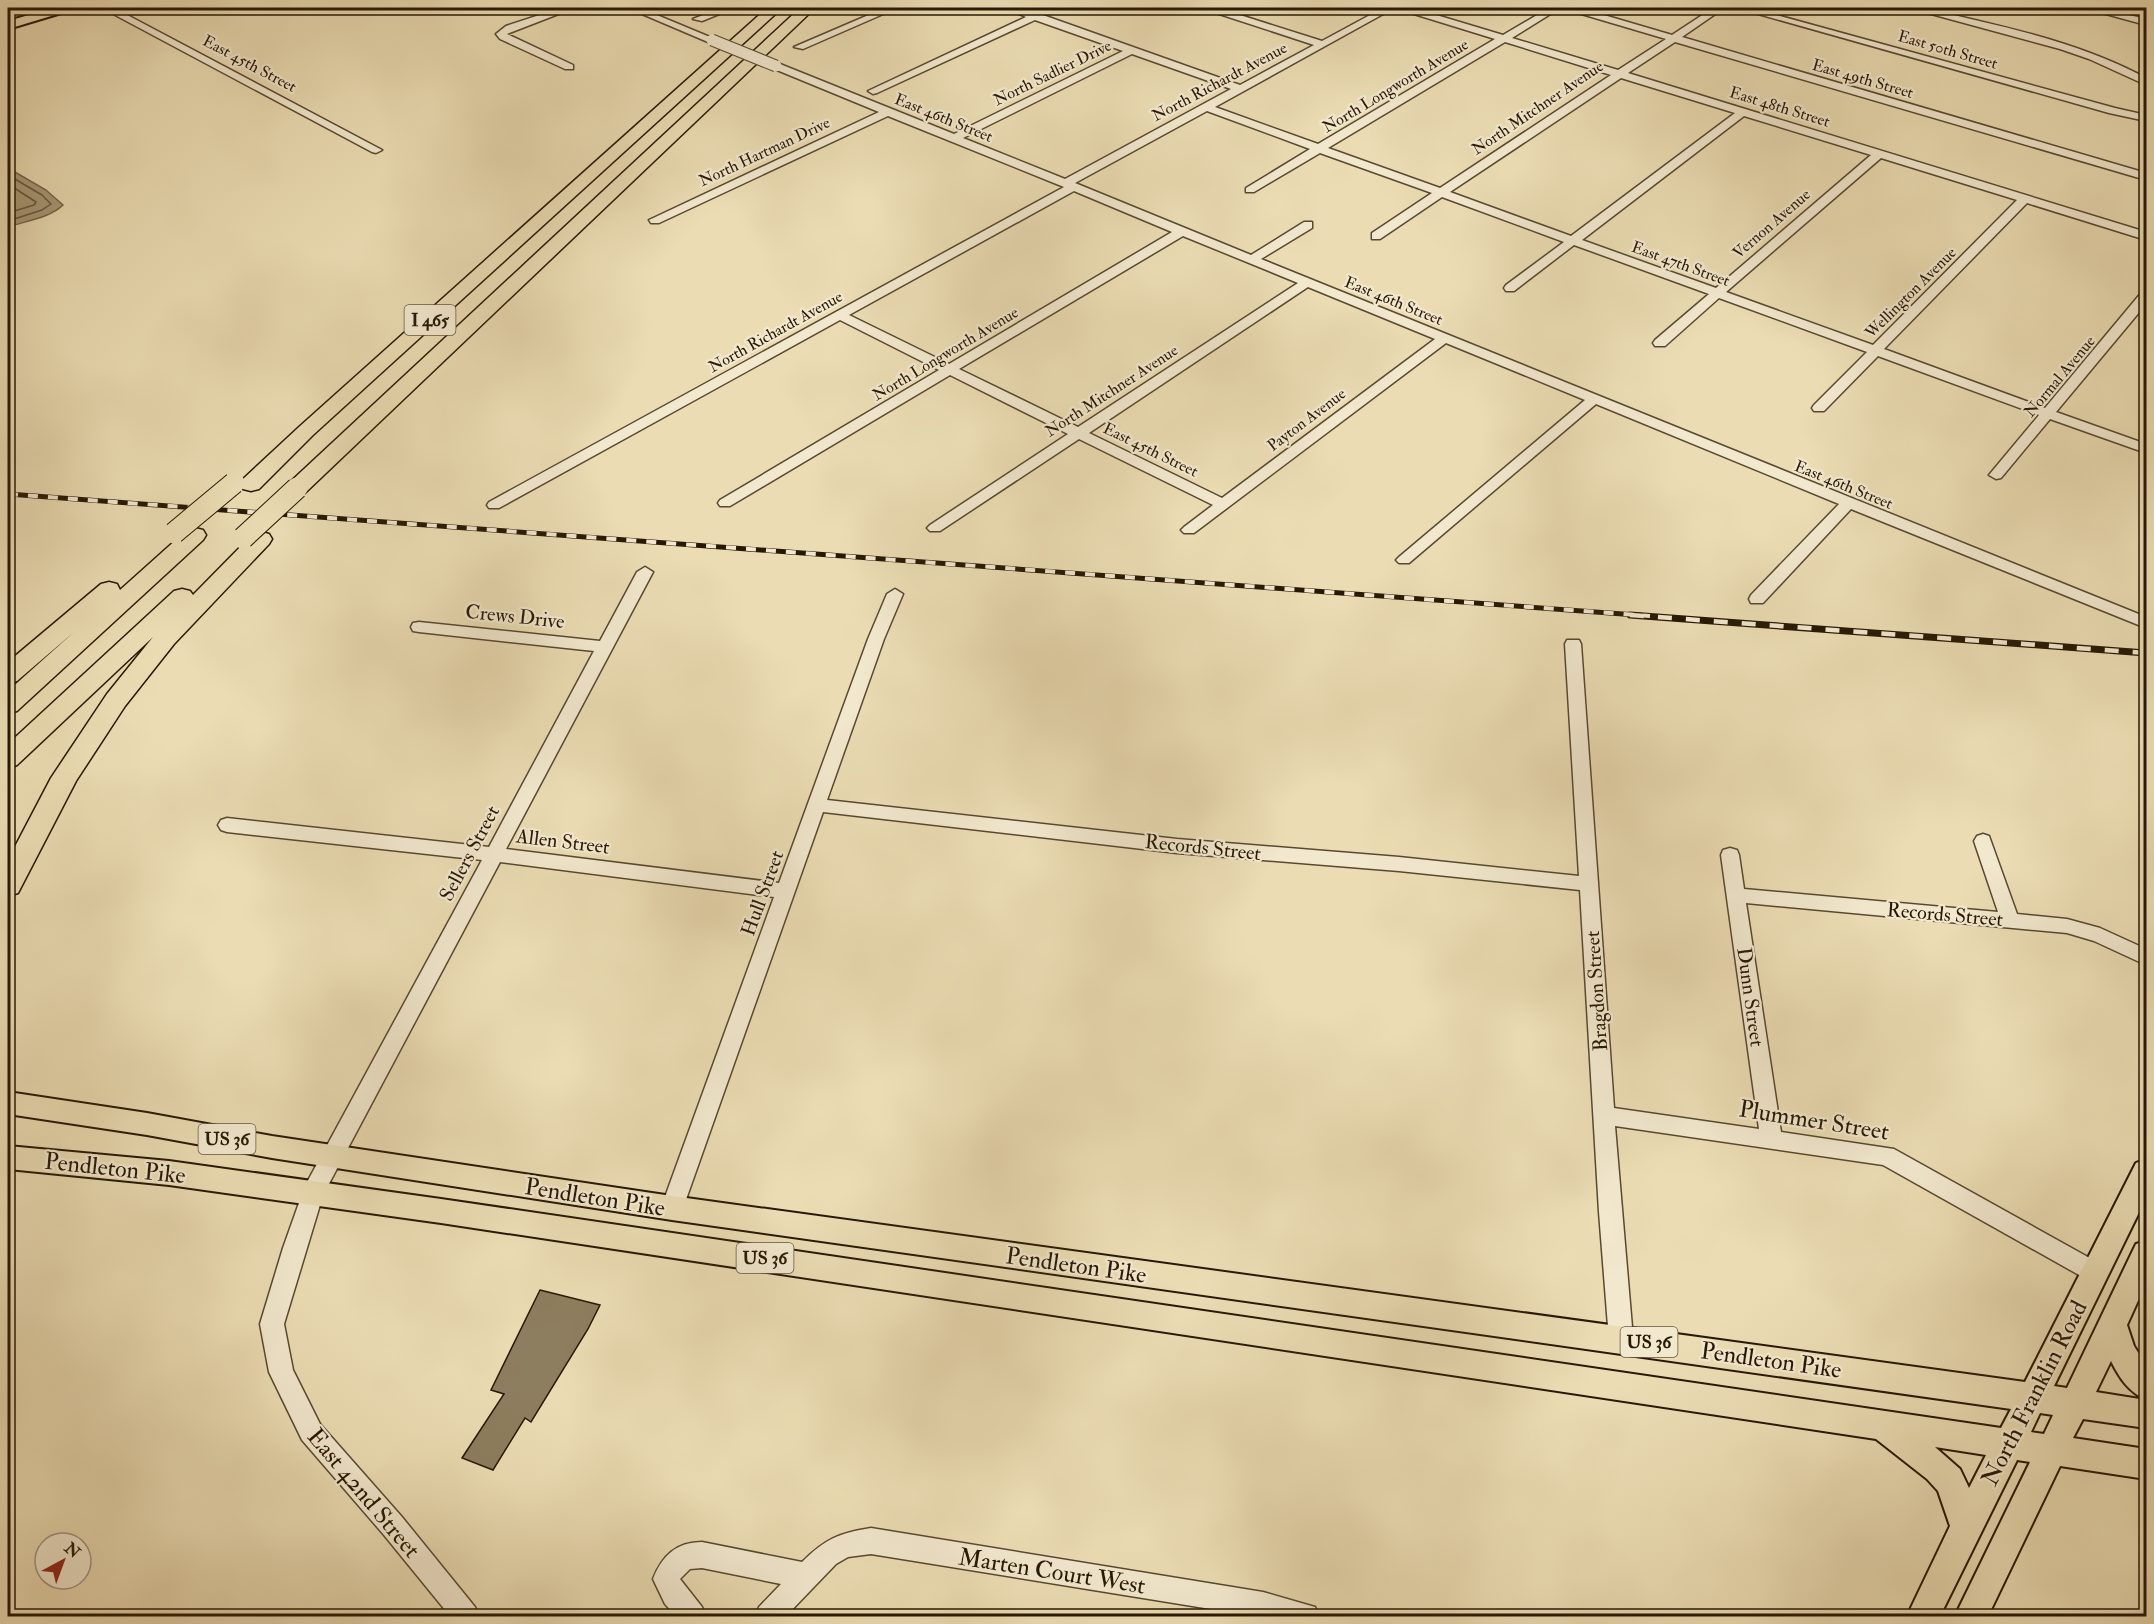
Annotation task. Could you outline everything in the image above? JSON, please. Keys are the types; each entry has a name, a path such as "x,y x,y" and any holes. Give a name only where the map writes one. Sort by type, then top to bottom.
{"highway":[{"name":"I 465","path":"8,705 184,534 306,431 775,8"},
{"name":"I 465","path":"252,539 404,388 808,8"},
{"path":"8,675 184,534"},
{"path":"8,759 252,539"},
{"path":"8,886 64,778 116,700 165,638 252,539"}],"main road":[{"path":"8,25 64,8"},
{"name":"Pendleton Pike","path":"8,1103 672,1208 2146,1414"},
{"name":"Pendleton Pike","path":"8,1156 169,1173 314,1193 1182,1319 1331,1344 2146,1464"},
{"name":"North Franklin Road","path":"1923,1617 2146,1171"},
{"name":"North Franklin Road","path":"1971,1617 2051,1450 2076,1404 2146,1253"},
{"path":"2113,1326 2123,1357 2130,1369 2146,1385"},
{"path":"1885,1427 1949,1479 1958,1498 1966,1527"}],"street":[{"name":"East 45th Street","path":"107,8 376,150"},
{"path":"569,8 502,33 504,38 569,67"},
{"name":"East 46th Street","path":"633,8 2144,623"},
{"path":"698,20 729,8"},
{"path":"799,47 892,8"},
{"path":"1011,8 1241,88"},
{"path":"1210,8 1322,44"},
{"name":"North Richardt Avenue","path":"494,505 839,315 1241,88 1389,8"},
{"name":"East 48th Street","path":"1404,8 2146,236"},
{"name":"North Longworth Avenue","path":"1250,190 1555,8"},
{"name":"East 49th Street","path":"1571,8 2146,177"},
{"name":"North Mitchner Avenue","path":"1376,236 1719,8"},
{"name":"East 50th Street","path":"1742,8 2113,111 2146,118"},
{"path":"1914,8 2079,52 2120,67 2146,82"},
{"path":"2089,8 2146,22"},
{"path":"873,91 1036,16"},
{"name":"North Sadlier Drive","path":"953,139 1132,50"},
{"name":"East 47th Street","path":"1205,108 2146,448"},
{"name":"North Hartman Drive","path":"655,220 887,112"},
{"path":"1510,288 1743,112"},
{"name":"Vernon Avenue","path":"1660,343 1879,154"},
{"name":"Wellington Avenue","path":"1819,408 2025,199"},
{"path":"1251,260 1308,225"},
{"name":"North Longworth Avenue","path":"725,503 1182,231"},
{"name":"North Mitchner Avenue","path":"935,528 1307,282"},
{"name":"Normal Avenue","path":"1996,476 2146,296"},
{"name":"East 45th Street","path":"839,315 1222,504"},
{"name":"Payton Avenue","path":"1189,530 1444,338"},
{"path":"1404,560 1594,399"},
{"path":"1757,599 1848,503"},
{"name":"Sellers Street","path":"335,1156 493,854 645,572"},
{"name":"Hull Street","path":"672,1208 876,639 895,594"},
{"name":"Crews Drive","path":"419,627 606,646"},
{"name":"Bragdon Street","path":"1573,644 1621,1339"},
{"name":"Records Street","path":"817,805 1177,846 1399,864 1589,884"},
{"name":"Allen Street","path":"227,825 493,854 786,891"},
{"path":"1983,841 2010,920"},
{"name":"Dunn Street","path":"1730,855 1771,1139"},
{"name":"Records Street","path":"1737,895 2084,929 2146,958"},
{"name":"Plummer Street","path":"1604,1116 1886,1156 2096,1273"},
{"name":"East 42nd Street","path":"335,1156 314,1193 294,1248 272,1324 281,1372 311,1432 393,1526 466,1617"},
{"name":"Marten Court West","path":"768,1617 827,1556 840,1547 871,1541 1263,1605 1306,1617"},
{"path":"693,1617 667,1585 666,1579 680,1560 694,1555 808,1576"}],"water":[{"path":"8,168 46,190 63,205 44,216 8,227"}],"building":[{"path":"540,1290 600,1305 588,1329 531,1422 525,1418 493,1470 462,1458 504,1394 491,1390"}],"railway":[{"path":"8,494 1650,616"},
{"path":"1630,615 2146,653"}]}
